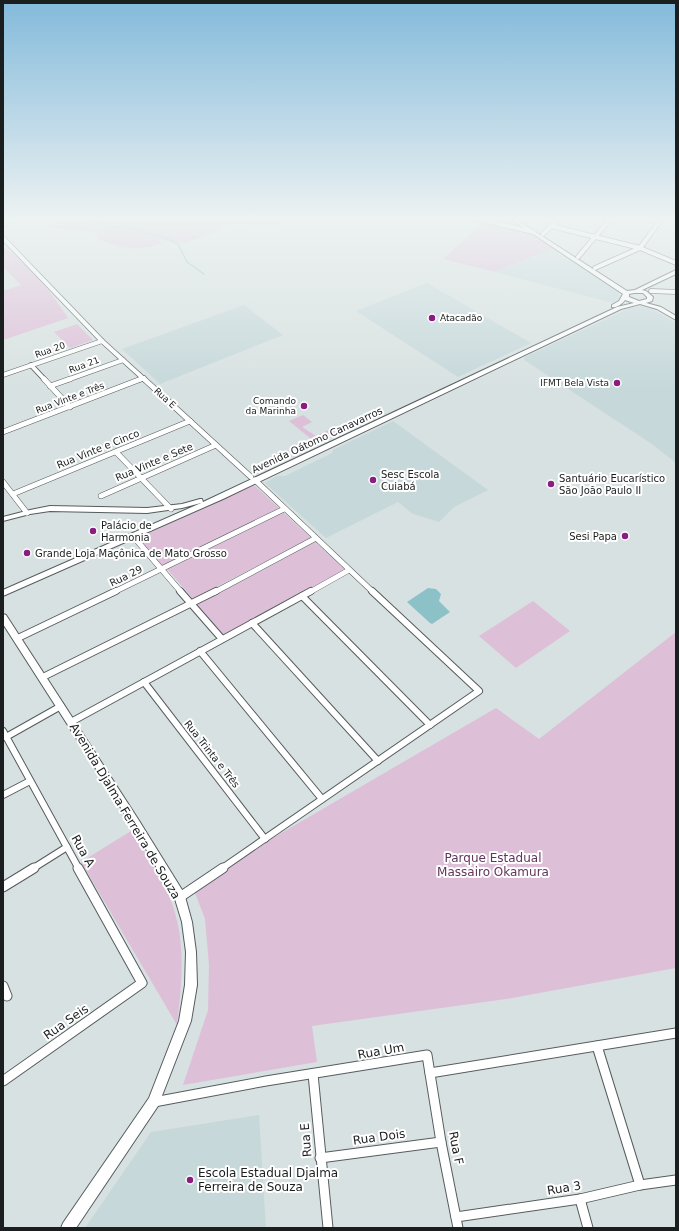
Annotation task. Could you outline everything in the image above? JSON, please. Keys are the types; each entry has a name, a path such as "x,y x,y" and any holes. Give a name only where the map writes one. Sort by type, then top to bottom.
{"main road":[{"path":"602,275 629,293 650,294 676,312"},
{"path":"605,275 629,293 630,300 659,308 676,318"},
{"name":"Avenida Oátomo Canavarros","path":"3,593 133,536 253,479 618,304 629,293 668,275"},
{"path":"640,303 649,301 650,294 655,287 676,278"},
{"name":"Avenida Oátomo Canavarros","path":"3,519 56,508 141,512 171,509 200,501 253,479 619,308 640,303"},
{"name":"Avenida Djalma Ferreira de Souza","path":"4,617 135,822 180,898 187,922 191,952 191,984 185,1021 154,1102 68,1228"}],"street":[{"name":"Rua E","path":"39,275 123,360 253,479 478,692 430,725"},
{"path":"650,294 676,292"},
{"name":"Rua 20","path":"3,375 102,340"},
{"name":"Rua 21","path":"50,386 123,360"},
{"path":"31,365 70,407"},
{"name":"Rua Vinte e Três","path":"3,432 144,378"},
{"name":"Rua Vinte e Cinco","path":"13,494 190,421"},
{"name":"Rua Vinte e Sete","path":"101,496 105,492 216,445"},
{"path":"116,452 171,509"},
{"path":"3,482 27,513"},
{"name":"Rua 29","path":"18,638 284,509"},
{"path":"133,536 222,639"},
{"path":"43,677 191,604 316,538"},
{"path":"71,722 349,570"},
{"path":"180,898 430,725 302,596"},
{"path":"252,622 378,761"},
{"path":"200,651 322,799"},
{"name":"Rua Trinta e Três","path":"144,682 265,839"},
{"path":"5,734 61,706"},
{"name":"Rua A","path":"5,734 142,983"},
{"path":"3,796 30,780"},
{"path":"3,887 67,847"},
{"name":"Rua Seis","path":"3,1081 142,983"},
{"path":"3,986 7,996"},
{"path":"430,1073 676,1033"},
{"path":"597,1046 640,1185"},
{"name":"Rua Um","path":"154,1102 427,1055 430,1073"},
{"name":"Rua F","path":"430,1073 441,1142 458,1228"},
{"name":"Rua E","path":"313,1074 328,1228"},
{"name":"Rua Dois","path":"320,1158 441,1142"},
{"name":"Rua 3","path":"456,1217 580,1199 640,1185 676,1180"},
{"path":"580,1199 588,1228"}],"shaded area":[{"path":"508,275 593,275 618,292 620,295 618,300 613,303"},
{"path":"427,283 531,343 458,377 356,311"},
{"path":"244,305 283,335 160,384 122,349"},
{"name":"IFMT Bela Vista","path":"641,306 654,310 676,323 676,463 652,444 524,360 525,357 630,308"},
{"name":"Sesc Escola Cuiabá","path":"393,421 488,490 454,507 439,522 413,514 398,502 326,538 265,483 277,476 285,476 332,453 333,450"},
{"name":"Escola Estadual Djalma Ferreira de Souza","path":"259,1115 266,1228 85,1228 151,1132"}],"green space":[{"path":"11,275 36,275 68,318 3,340 3,291 21,285"},
{"path":"77,324 93,340 70,348 54,332"},
{"path":"303,415 312,422 302,427 316,436 335,427 339,431 315,442 289,421"},
{"path":"253,484 279,508 162,566 138,538"},
{"path":"283,512 311,538 193,599 167,569"},
{"path":"315,542 345,570 224,637 196,604"},
{"path":"533,601 570,631 516,668 479,636"},
{"name":"Parque Estadual Massairo Okamura","path":"676,632 676,968 506,999 312,1026 317,1062 183,1085 208,1010 209,965 205,919 192,885 496,708 539,739"},
{"path":"131,831 156,871 169,896 179,928 182,960 177,1025 81,862"}],"water":[{"path":"428,588 436,589 441,594 439,601 450,612 432,624 407,602"}],"place":[{"name":"Atacadão","path":"432,318"},
{"name":"IFMT Bela Vista","path":"617,383"},
{"name":"Comando da Marinha","path":"304,406"},
{"name":"Sesc Escola Cuiabá","path":"373,480"},
{"name":"Santuário Eucarístico São João Paulo II","path":"551,484"},
{"name":"Palácio de Harmonia","path":"93,531"},
{"name":"Sesi Papa","path":"625,536"},
{"name":"Grande Loja Maçônica de Mato Grosso","path":"27,553"},
{"name":"Escola Estadual Djalma Ferreira de Souza","path":"190,1180"}]}
